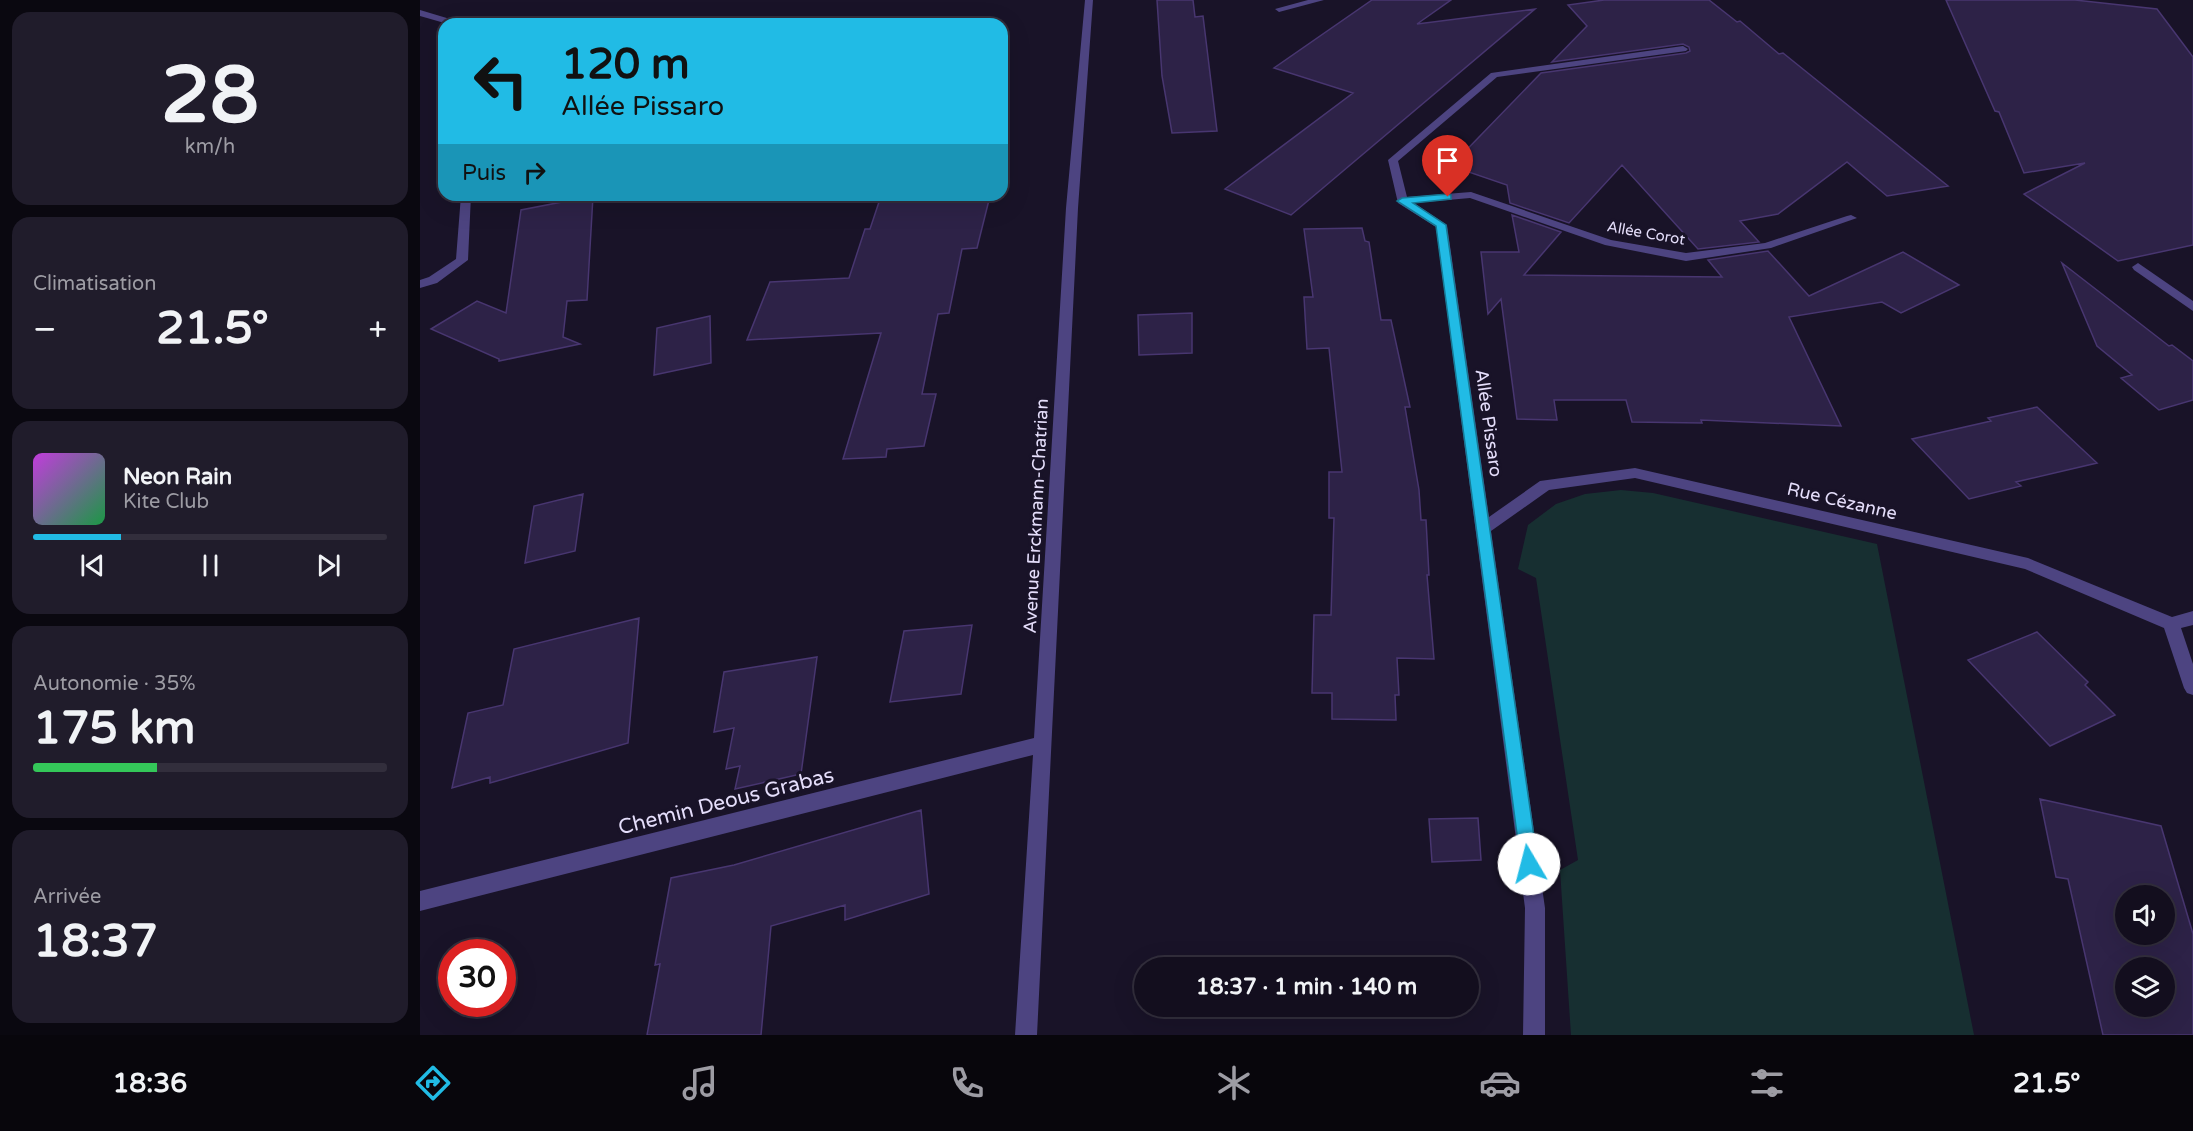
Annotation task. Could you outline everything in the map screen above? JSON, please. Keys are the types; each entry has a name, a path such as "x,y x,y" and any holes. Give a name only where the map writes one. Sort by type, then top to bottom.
{"street":[{"name":"Avenue Erckmann-Chatrian","path":"1026,1035 1072,208 1089,0"},
{"path":"1279,9 1320,0"},
{"path":"420,13 438,18"},
{"path":"1402,201 1393,160 1494,75 1683,49"},
{"name":"Allée Corot","path":"1402,201 1471,195 1609,243 1686,257 1767,246 1851,218"},
{"path":"420,284 433,280 462,260 466,201"},
{"name":"Allée Pissaro","path":"1402,201 1441,225 1536,908 1534,1035"},
{"path":"2138,267 2193,307"},
{"name":"Rue Cézanne","path":"1484,528 1545,485 1635,473 2028,564 2171,624"},
{"path":"2193,618 2171,624 2193,688"},
{"name":"Chemin Deous Grabas","path":"420,901 1043,744"}],"green space":[{"path":"1621,490 1653,493 1877,544 1974,1035 1571,1035 1560,870 1578,860 1536,578 1518,569 1528,525 1556,504 1585,494"}],"building":[{"path":"1157,0 1193,0 1195,17 1203,16 1217,131 1172,133 1162,76"},
{"path":"1372,0 1451,0 1417,24 1535,9 1291,215 1225,189 1353,93 1274,68"},
{"path":"1604,0 1709,0 1737,22 1740,21 1779,54 1783,53 1948,186 1887,196 1847,162 1778,214 1740,221 1759,242 1698,249 1622,165 1569,223 1510,203 1507,185 1451,166 1541,73 1690,51 1689,47 1683,44 1552,62 1587,26 1568,5"},
{"path":"1946,0 2075,0 2157,9 2193,57 2193,245 2118,261 2024,194 2085,163 2024,173 1999,112 1995,111"},
{"path":"567,201 593,201 587,300 567,301 563,337 580,344 499,361 499,359 431,329 477,301 506,313 521,210"},
{"path":"989,201 977,248 962,249 949,313 938,314 922,394 936,394 924,446 887,449 886,457 843,459 881,333 747,340 770,282 849,278 865,229 870,229 879,202"},
{"path":"1512,215 1561,232 1524,275 1722,277 1708,260 1768,251 1809,296 1903,252 1959,285 1901,313 1882,302 1789,317 1841,426 1701,420 1702,423 1632,422 1626,400 1554,400 1557,420 1517,419 1501,299 1488,314 1481,252 1519,252"},
{"path":"1362,228 1365,241 1369,242 1381,320 1391,320 1410,407 1405,407 1419,490 1421,520 1426,520 1429,575 1427,575 1434,659 1397,658 1399,695 1395,695 1396,720 1332,719 1332,693 1312,693 1314,615 1331,615 1334,518 1329,518 1329,472 1342,472 1329,348 1307,349 1304,297 1313,297 1304,229"},
{"path":"2062,263 2169,346 2172,345 2193,361 2193,400 2159,410 2121,378 2132,375 2097,346"},
{"path":"1192,313 1192,353 1139,355 1138,315"},
{"path":"710,316 711,363 654,375 657,328"},
{"path":"2037,407 2097,463 2016,482 2021,486 1969,499 1912,439 1991,421 1988,418"},
{"path":"583,494 575,551 525,563 534,506"},
{"path":"639,618 628,743 490,783 490,777 452,788 468,713 503,705 514,649"},
{"path":"972,625 961,694 890,702 904,631"},
{"path":"2037,632 2088,682 2085,685 2115,715 2050,746 1968,660"},
{"path":"817,657 801,774 735,789 740,766 726,769 734,728 714,732 724,672"},
{"path":"2040,799 2161,826 2193,934 2193,1035 2103,1035 2068,879 2056,877"},
{"path":"921,810 929,894 845,920 845,905 771,926 761,1035 647,1035 660,964 655,965 671,878 734,865"},
{"path":"1478,818 1481,860 1432,862 1429,819"}],"route":[{"path":"1448,197 1402,201 1441,225 1529,864"}]}
